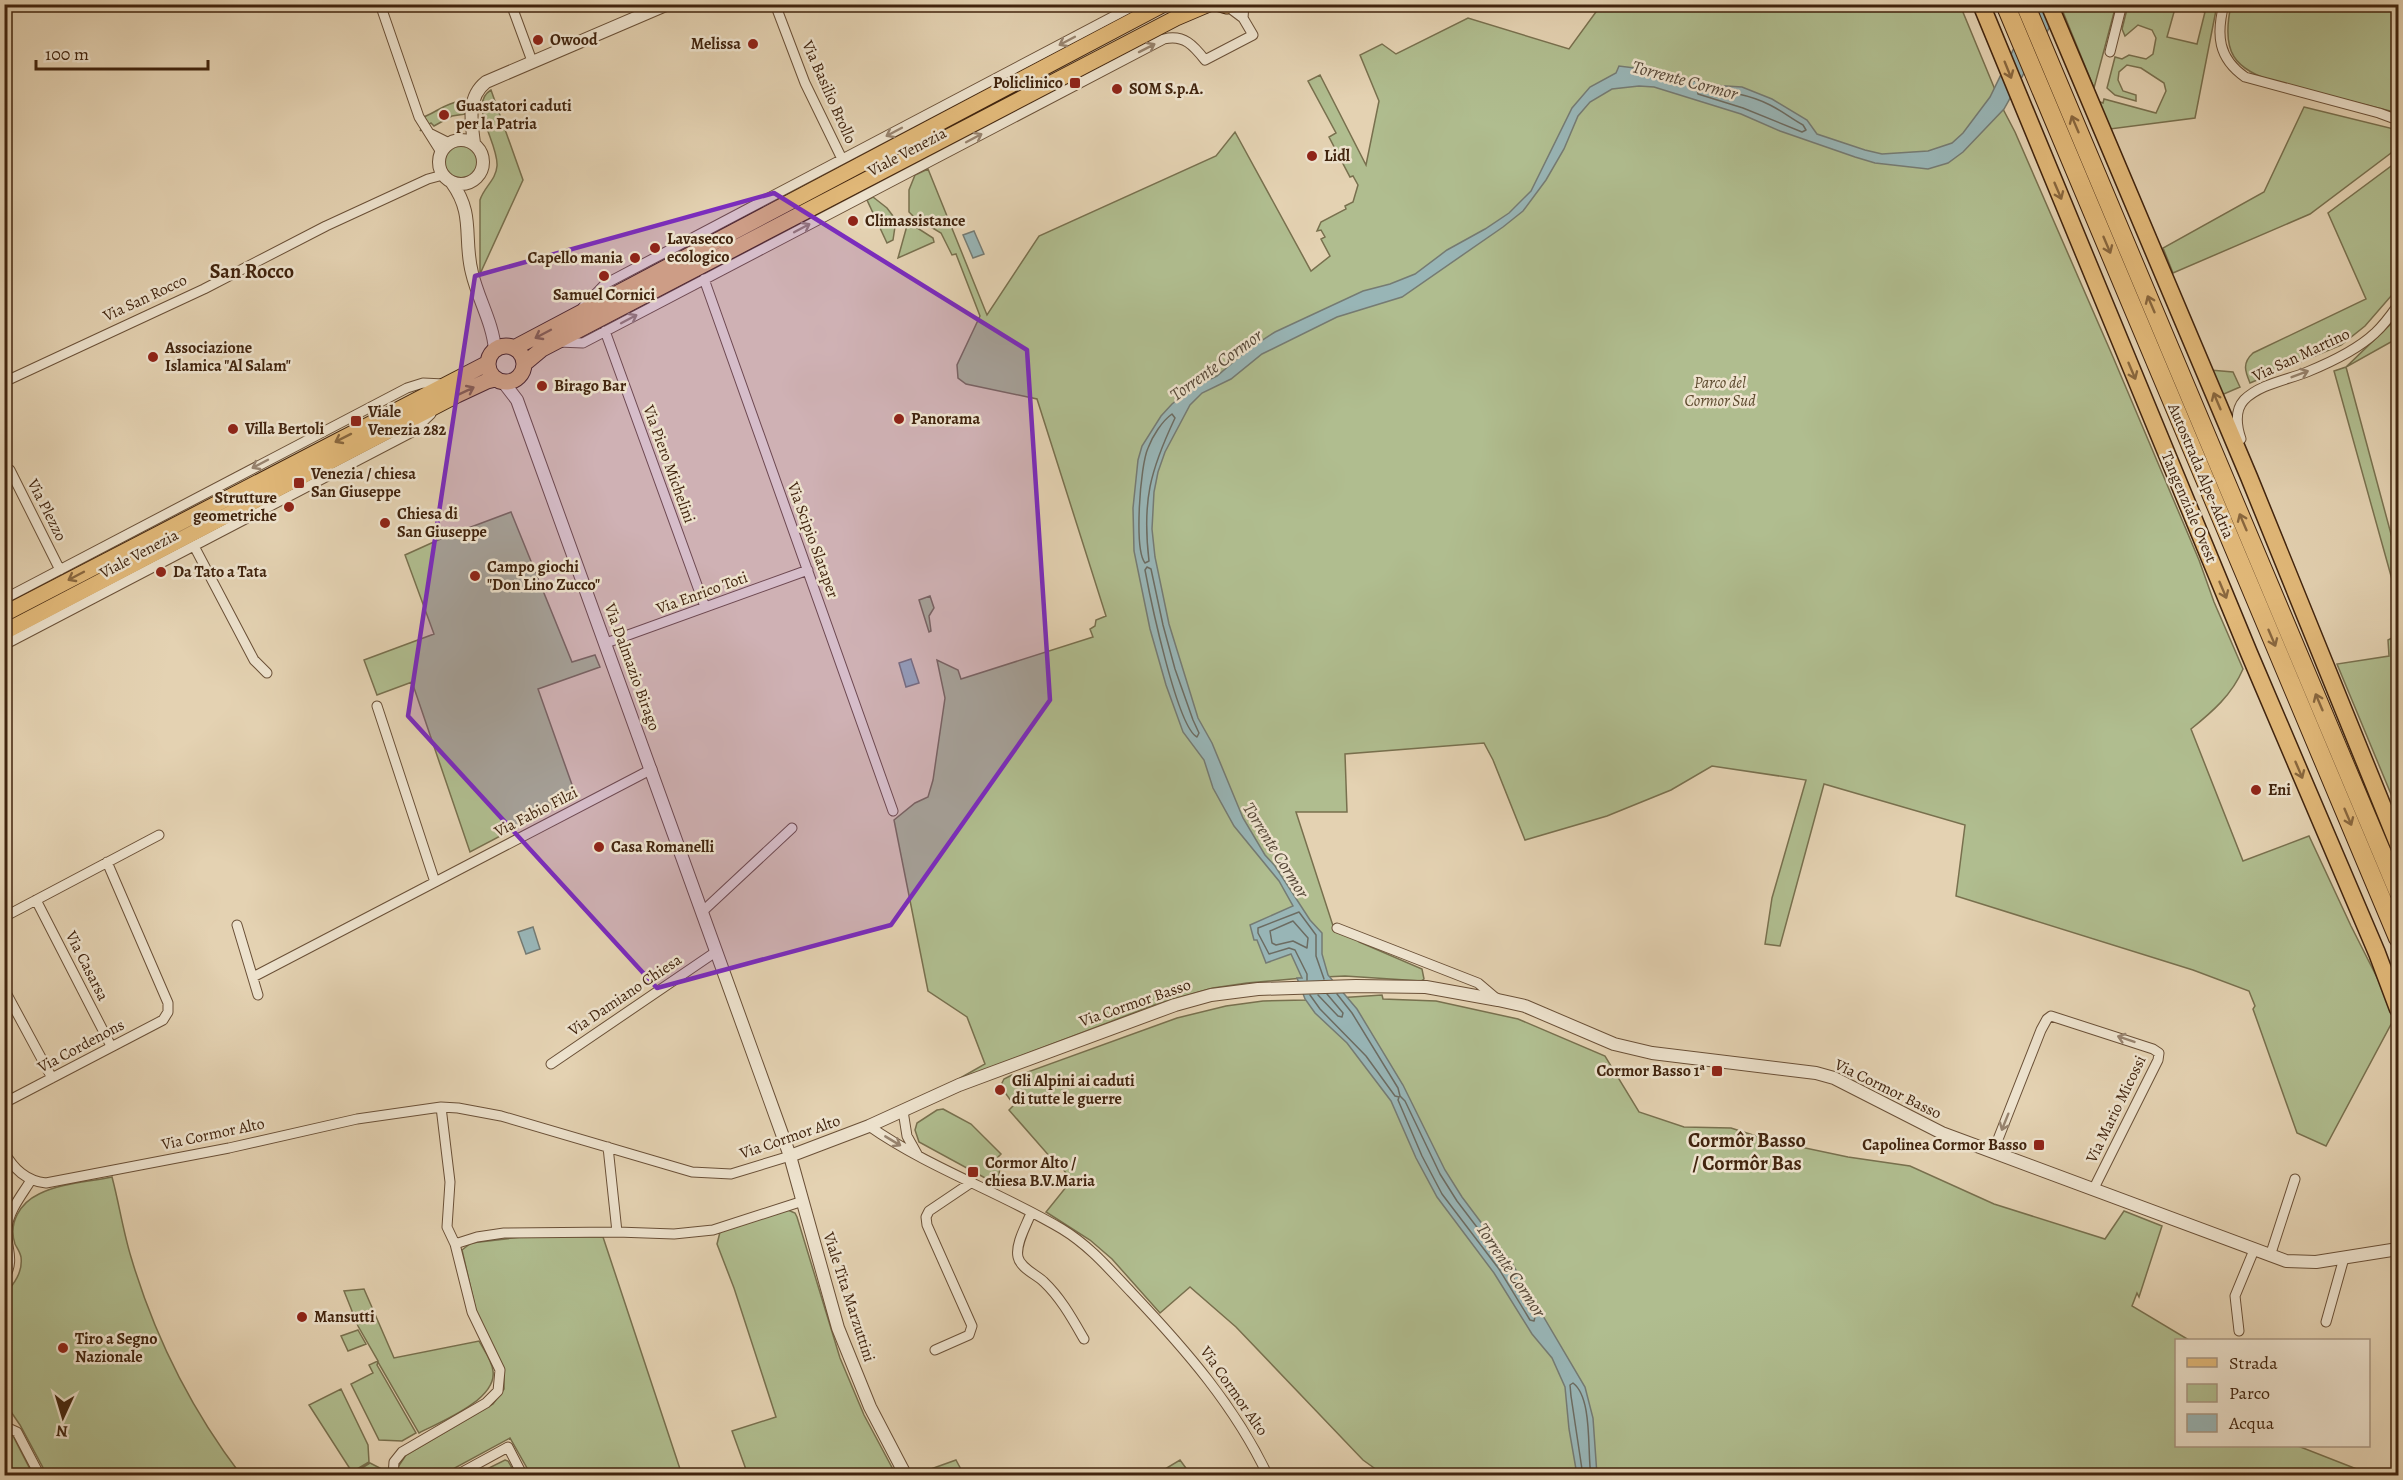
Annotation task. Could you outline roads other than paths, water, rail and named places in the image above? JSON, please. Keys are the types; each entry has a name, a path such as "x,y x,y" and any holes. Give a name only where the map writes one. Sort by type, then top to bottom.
{"highway":[{"name":"Autostrada Alpe-Adria","path":"2005,4 2398,938"},
{"name":"Autostrada Alpe-Adria","path":"2025,4 2398,891"},
{"path":"2049,4 2248,477 2398,844"},
{"name":"Tangenziale Ovest","path":"1982,8 2249,653 2377,953 2398,1009"}],"main road":[{"name":"Viale Venezia","path":"4,632 444,402 487,381 505,380 522,373 524,364 537,352 555,342 1176,18 1209,4"},
{"name":"Viale Venezia","path":"4,614 446,384 500,352 571,319 1163,5"},
{"path":"505,380 489,373 500,352 522,357 524,364"}],"street":[{"path":"380,4 419,117 431,134 451,145 474,143"},
{"path":"511,4 532,61"},
{"path":"445,176 464,184 481,174 484,160 474,143 471,118 475,95 482,84 668,4"},
{"name":"Via Basilio Brollo","path":"776,4 805,83 842,159"},
{"name":"Viale Venezia","path":"571,319 605,284 1137,4"},
{"name":"Viale Venezia","path":"555,342 583,343 1164,39 1186,40 1205,60 1252,34 1232,8 1244,4"},
{"path":"2110,52 2122,4"},
{"path":"2224,4 2221,31 2223,54 2232,68 2245,77 2398,120"},
{"path":"465,206 445,176 439,158 471,118"},
{"name":"Via San Rocco","path":"4,382 204,289 319,229 428,179 445,176"},
{"path":"476,179 465,206 471,272 500,352"},
{"name":"Via Scipio Slataper","path":"704,279 893,811"},
{"name":"Via San Martino","path":"2248,477 2243,446 2236,424 2239,407 2243,401 2262,388 2308,372 2363,343 2382,326 2398,305"},
{"name":"Via Piero Michelini","path":"605,332 705,608"},
{"name":"Via Dalmazio Birago","path":"505,380 517,400 790,1156"},
{"name":"Viale Venezia","path":"4,599 406,388 423,384 446,384"},
{"name":"Viale Venezia","path":"4,645 412,432 444,402"},
{"name":"Via Plezzo","path":"4,473 10,470 60,570"},
{"path":"194,546 254,660 267,673"},
{"name":"Via Enrico Toti","path":"606,643 808,570"},
{"path":"377,706 435,882"},
{"name":"Via Fabio Filzi","path":"253,977 652,769"},
{"path":"703,911 792,828"},
{"path":"4,917 159,836"},
{"name":"Via Cordenons","path":"4,1103 163,1020 168,1012 168,1003 107,862"},
{"name":"Via Casarsa","path":"36,900 111,1046"},
{"path":"237,925 258,995"},
{"name":"Via Cormor Basso","path":"1337,928 1478,983 1498,1000"},
{"name":"Via Damiano Chiesa","path":"551,1064 717,951"},
{"name":"Via Cormor Basso","path":"903,1111 959,1085 1174,1005 1211,995 1258,989 1426,987 1525,1006 1614,1044 1652,1053 1816,1073 1848,1084 1942,1133 2270,1256 2296,1262 2344,1258 2398,1249"},
{"path":"4,989 51,1078"},
{"name":"Via Mario Micossi","path":"1993,1152 2044,1022 2051,1016 2153,1049 2159,1053 2158,1060 2093,1190"},
{"path":"393,1476 397,1456 486,1403 493,1398 500,1385 499,1364 472,1312 455,1244 447,1227 450,1182 441,1107"},
{"name":"Via Cormor Alto","path":"31,1180 46,1183 229,1148 357,1119 441,1107 467,1109 501,1116 692,1172 731,1174 748,1171 790,1156 903,1111"},
{"path":"903,1111 907,1136 917,1154"},
{"name":"Via Cormor Alto","path":"869,1126 895,1144 1031,1213 1087,1246 1210,1380 1259,1457 1268,1476"},
{"path":"608,1147 617,1232"},
{"path":"4,1152 14,1166 31,1180 8,1222 10,1263 4,1279"},
{"name":"Viale Tita Marzuttini","path":"790,1156 829,1296 849,1358 906,1476"},
{"path":"2270,1256 2295,1179"},
{"path":"934,1350 969,1335 972,1326 927,1225 926,1217 929,1211 972,1182"},
{"path":"455,1244 477,1237 504,1233 674,1234 713,1230 803,1201"},
{"path":"1031,1213 1019,1247 1018,1257 1022,1264 1046,1283 1084,1339"},
{"path":"2239,1331 2235,1296 2254,1250"},
{"path":"2326,1322 2344,1258"},
{"path":"4,1426 17,1431 40,1476"},
{"path":"455,1476 508,1447 523,1476"}],"water":[{"name":"Torrente Cormor","path":"2035,5 2062,5 2004,109 1963,152 1948,163 1928,169 1875,163 1780,131 1741,114 1654,87 1612,89 1590,102 1578,116 1564,149 1546,180 1523,211 1402,297 1337,317 1262,354 1231,379 1202,393 1190,405 1165,452 1158,472 1154,492 1152,529 1155,557 1169,624 1198,718 1212,743 1243,818 1265,855 1275,866 1310,920 1322,933 1322,954 1328,975 1357,1009 1403,1085 1445,1170 1462,1197 1513,1265 1585,1387 1593,1418 1597,1475 1577,1475 1565,1387 1552,1358 1532,1334 1494,1273 1437,1197 1416,1158 1391,1101 1347,1043 1315,1013 1305,999 1297,978 1302,978 1291,954 1266,963 1257,940 1254,940 1250,925 1293,906 1279,881 1234,826 1213,788 1204,760 1183,732 1166,685 1150,629 1134,551 1133,508 1138,460 1142,446 1161,416 1172,404 1195,386 1217,376 1247,350 1275,332 1363,291 1415,274 1447,250 1509,213 1531,191 1572,108 1590,87 1616,73 1619,66 1643,69 1710,85 1742,87 1772,99 1807,120 1817,134 1865,150 1882,154 1928,151 1952,143 1963,133 1990,97"},
{"path":"974,231 984,254 973,258 963,235"},
{"path":"911,659 919,683 906,687 899,663"},
{"path":"533,927 540,949 526,954 518,932"}],"place":[{"name":"Owood","path":"538,40"},
{"name":"Melissa","path":"753,44"},
{"name":"Policlinico","path":"1075,83"},
{"name":"SOM S.p.A.","path":"1117,89"},
{"name":"Guastatori caduti per la Patria","path":"444,115"},
{"name":"Lidl","path":"1312,156"},
{"name":"Climassistance","path":"853,221"},
{"name":"Lavasecco ecologico","path":"655,248"},
{"name":"Capello mania","path":"635,258"},
{"name":"Samuel Cornici","path":"604,276"},
{"name":"Associazione Islamica \"Al Salam\"","path":"153,357"},
{"name":"Birago Bar","path":"542,386"},
{"name":"Panorama","path":"899,419"},
{"name":"Viale Venezia 282","path":"356,421"},
{"name":"Villa Bertoli","path":"233,429"},
{"name":"Venezia / chiesa San Giuseppe","path":"299,483"},
{"name":"Strutture geometriche","path":"289,507"},
{"name":"Chiesa di San Giuseppe","path":"385,523"},
{"name":"Da Tato a Tata","path":"161,572"},
{"name":"Campo giochi \"Don Lino Zucco\"","path":"475,576"},
{"name":"Eni","path":"2256,790"},
{"name":"Casa Romanelli","path":"599,847"},
{"name":"Cormor Basso 1ª","path":"1717,1071"},
{"name":"Gli Alpini ai caduti di tutte le guerre","path":"1000,1090"},
{"name":"Capolinea Cormor Basso","path":"2039,1145"},
{"name":"Cormor Alto / chiesa B.V.Maria","path":"973,1172"},
{"name":"Mansutti","path":"302,1317"},
{"name":"Tiro a Segno Nazionale","path":"63,1348"}],"district":[{"name":"San Rocco","path":"252,271"},
{"name":"Cormôr Basso / Cormôr Bas","path":"1747,1152"}],"park label":[{"name":"Parco del Cormor Sud","path":"1720,392"}]}
